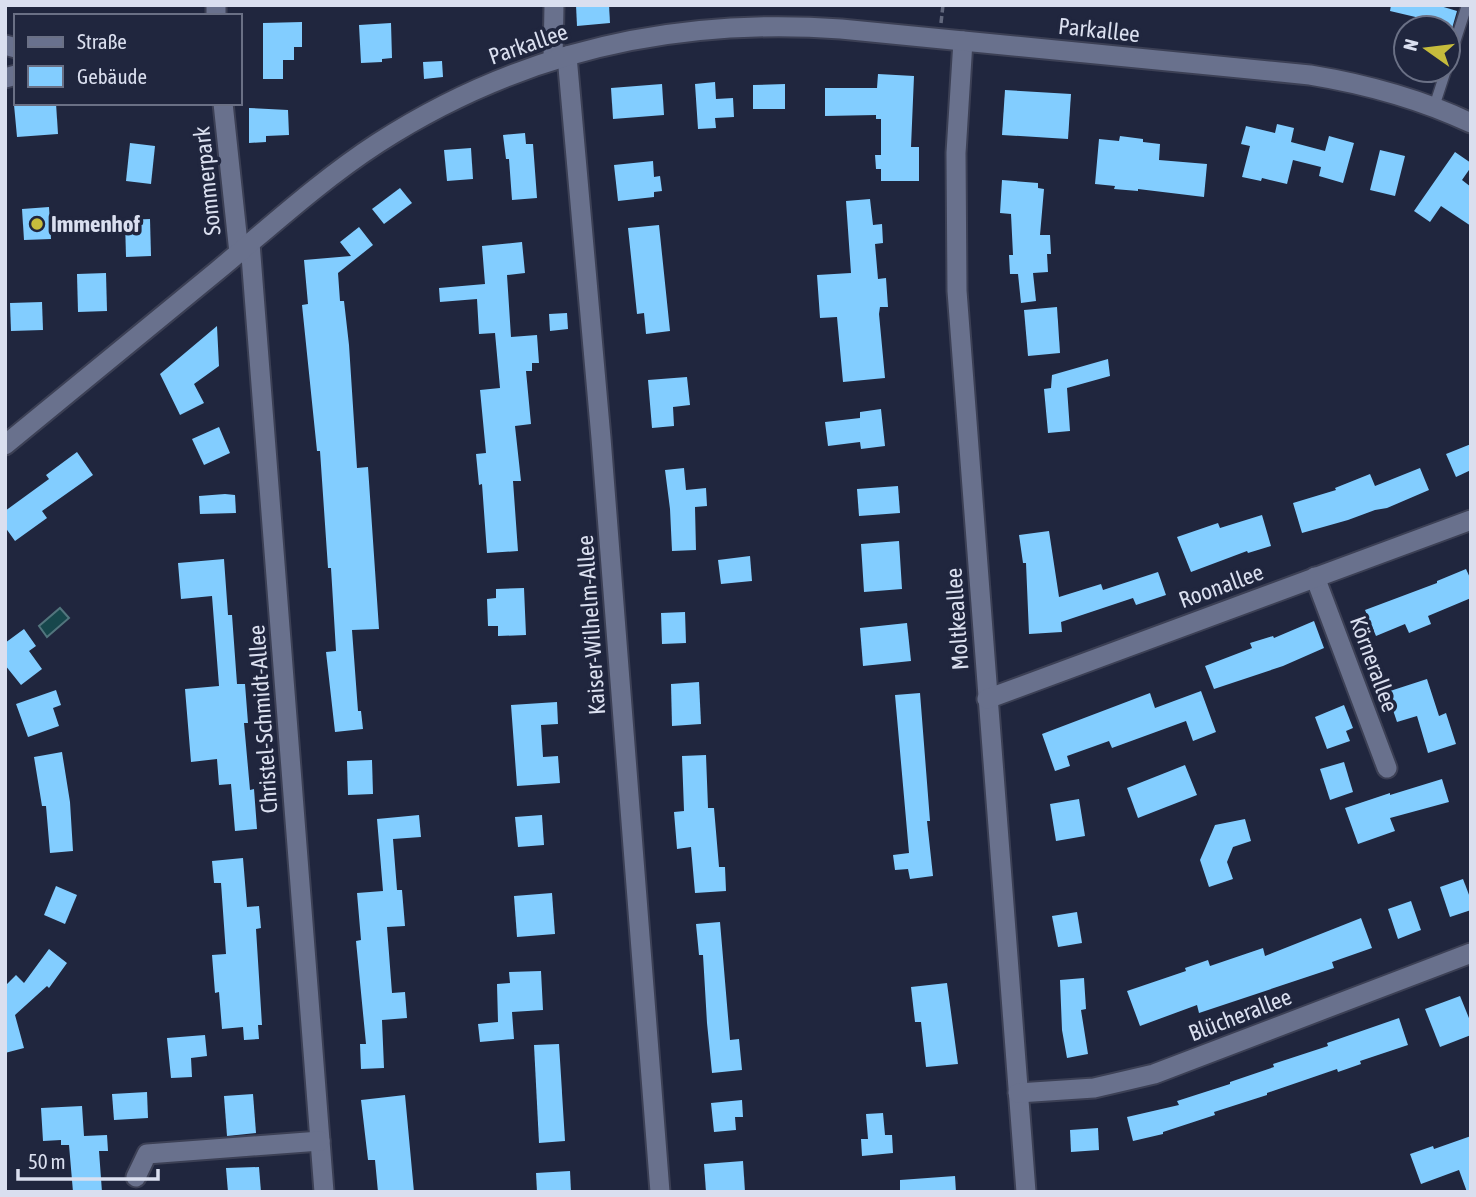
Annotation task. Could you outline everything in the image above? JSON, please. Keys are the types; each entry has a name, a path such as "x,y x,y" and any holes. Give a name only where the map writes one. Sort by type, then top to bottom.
{"street":[{"name":"Kaiser-Wilhelm-Allee","path":"554,5 601,438 660,1192"},
{"name":"Parkallee","path":"5,445 346,166 409,124 475,90 560,58 653,35 728,27 803,26 1310,75 1363,85 1434,107 1471,124"},
{"name":"Moltkeallee","path":"962,41 956,153 957,291 1026,1192"},
{"name":"Sommerpark","path":"223,105 244,248"},
{"name":"Christel-Schmidt-Allee","path":"244,248 324,1192"},
{"name":"Roonallee","path":"988,699 1471,520"},
{"name":"Körnerallee","path":"1315,577 1387,768"},
{"name":"Blücherallee","path":"1018,1093 1094,1088 1154,1074 1471,953"},
{"path":"136,1177 148,1154 320,1141"}],"lane":[{"path":"1434,107 1441,84"}],"shaded area":[{"path":"60,608 69,618 47,637 39,626"}],"building":[{"path":"576,5 609,5 610,23 577,26"},
{"path":"1391,5 1437,5 1457,11 1456,14 1403,14 1390,11"},
{"path":"302,22 302,47 294,47 294,60 283,60 283,79 263,79 263,23"},
{"path":"391,23 392,58 382,59 382,62 361,63 359,25"},
{"path":"442,61 443,77 424,79 423,62"},
{"path":"878,74 914,76 911,147 919,147 919,181 881,181 881,169 876,169 875,155 881,155 881,119 876,119 876,115 825,116 825,88 877,88"},
{"path":"715,82 716,99 733,98 734,117 715,118 716,128 698,129 695,84"},
{"path":"662,84 664,115 613,119 611,88"},
{"path":"785,84 785,109 753,109 753,85"},
{"path":"1005,90 1071,94 1068,139 1002,135"},
{"path":"14,105 56,105 58,134 17,137"},
{"path":"249,108 288,110 289,135 266,136 266,142 249,143"},
{"path":"1277,124 1294,128 1291,142 1325,151 1329,136 1354,143 1343,183 1319,176 1321,167 1293,160 1287,184 1242,177 1250,146 1241,144 1246,126 1275,133"},
{"path":"525,133 526,144 533,144 537,198 512,200 509,159 506,159 503,135"},
{"path":"1120,136 1160,144 1159,160 1207,164 1204,197 1138,189 1114,189 1115,186 1095,184 1099,139 1119,141"},
{"path":"130,143 155,146 151,184 126,181"},
{"path":"471,148 473,179 447,181 444,150"},
{"path":"1380,150 1405,156 1395,196 1370,190"},
{"path":"1455,152 1471,163 1462,180 1471,187 1471,226 1441,206 1430,222 1414,211"},
{"path":"653,161 654,177 660,176 662,191 654,192 654,197 618,201 614,165"},
{"path":"1002,180 1038,183 1038,188 1044,189 1040,235 1050,235 1051,254 1047,254 1048,272 1033,273 1036,301 1021,303 1018,274 1010,274 1009,255 1013,255 1011,214 1000,213"},
{"path":"400,188 412,203 384,224 372,209"},
{"path":"870,199 873,225 882,224 883,243 875,244 878,279 886,278 888,307 880,307 879,314 885,378 843,382 837,317 820,318 817,275 851,273 846,201"},
{"name":"Immenhof","path":"49,207 51,239 24,240 22,209"},
{"path":"150,219 151,256 126,257 125,220"},
{"path":"659,225 670,331 646,334 644,313 637,314 628,228"},
{"path":"359,227 373,245 338,273 340,301 344,301 349,345 357,468 368,467 379,629 352,630 358,711 361,711 363,729 335,732 326,652 336,651 331,568 328,568 320,451 317,451 302,305 308,304 304,260 351,256 340,242"},
{"path":"522,242 525,273 507,275 511,337 537,335 539,363 532,363 532,371 526,371 531,424 515,426 521,481 513,481 518,551 487,553 482,484 479,485 476,454 486,453 480,390 500,388 495,333 479,334 477,299 440,302 439,288 485,284 482,246"},
{"path":"106,273 107,311 78,312 77,274"},
{"path":"42,302 43,330 11,331 10,303"},
{"path":"1057,307 1060,353 1028,356 1024,310"},
{"path":"567,313 568,329 550,331 549,314"},
{"path":"217,326 219,366 194,384 204,403 180,415 160,374"},
{"path":"1108,359 1110,376 1067,388 1070,431 1048,433 1044,389 1051,388 1052,375"},
{"path":"687,377 690,405 673,407 674,426 652,428 648,380"},
{"path":"881,409 885,446 861,449 860,442 828,446 825,422 860,418 860,412"},
{"path":"219,427 230,453 204,465 192,439"},
{"path":"1471,444 1471,470 1456,477 1446,454"},
{"path":"77,452 93,475 42,511 47,518 15,541 5,527 5,511 49,479 46,475"},
{"path":"684,468 686,490 706,488 707,506 695,507 696,550 672,551 665,470"},
{"path":"1420,468 1429,490 1387,508 1302,533 1293,503 1336,490 1335,488 1370,474 1375,486"},
{"path":"898,486 900,513 859,516 857,489"},
{"path":"235,495 236,513 200,514 199,496"},
{"path":"1262,515 1271,546 1248,553 1247,551 1191,572 1177,537 1218,523 1220,528"},
{"path":"1049,531 1059,597 1101,584 1103,590 1158,572 1166,595 1136,605 1133,598 1061,622 1062,632 1029,634 1026,563 1023,563 1019,535"},
{"path":"899,541 902,589 864,592 861,544"},
{"path":"750,556 752,581 721,584 718,560"},
{"path":"224,559 228,615 232,615 237,684 245,684 248,723 244,723 250,790 254,789 257,829 235,831 231,784 219,785 217,759 191,762 185,689 219,686 212,596 181,599 178,563"},
{"path":"1466,569 1471,580 1471,598 1428,616 1431,624 1409,633 1405,624 1376,636 1365,610"},
{"path":"524,588 526,635 498,636 498,626 488,626 487,599 496,598 496,589"},
{"path":"685,612 686,643 662,644 661,613"},
{"path":"1314,621 1324,648 1283,666 1214,689 1205,666 1252,648 1250,643 1273,636 1274,638"},
{"path":"907,623 911,661 863,666 860,628"},
{"path":"24,629 36,646 29,651 42,669 21,685 5,665 5,643"},
{"path":"1427,679 1439,716 1446,713 1456,744 1428,753 1417,716 1397,722 1387,692"},
{"path":"699,682 701,724 672,726 671,684"},
{"path":"56,690 61,705 53,708 59,726 28,737 16,704"},
{"path":"1201,691 1216,732 1193,741 1186,721 1112,748 1109,741 1067,756 1070,766 1055,771 1042,734 1150,693 1155,708"},
{"path":"920,693 933,876 910,879 908,869 895,870 893,855 909,853 895,695"},
{"path":"557,702 558,724 541,725 543,757 558,756 560,783 517,786 511,705"},
{"path":"1344,705 1353,728 1346,731 1350,741 1327,749 1315,717"},
{"path":"62,752 70,802 73,851 50,853 46,806 42,806 34,757"},
{"path":"706,755 708,808 714,808 719,867 725,867 726,891 695,893 691,847 677,849 674,812 684,811 682,756"},
{"path":"372,760 373,794 348,795 347,761"},
{"path":"1344,762 1353,792 1330,800 1320,769"},
{"path":"1185,765 1197,795 1138,818 1127,788"},
{"path":"1442,779 1449,802 1390,818 1395,831 1358,844 1345,808"},
{"path":"1079,799 1085,836 1056,841 1050,804"},
{"path":"419,815 421,837 393,839 397,890 402,890 405,926 387,927 392,993 405,992 407,1018 382,1020 384,1068 361,1069 360,1044 366,1044 356,941 361,940 357,893 383,891 377,819"},
{"path":"542,815 544,845 518,847 515,817"},
{"path":"1245,819 1251,841 1233,847 1227,862 1233,879 1209,887 1200,860 1215,825"},
{"path":"243,858 247,907 259,906 261,928 256,929 262,1025 258,1025 259,1039 244,1040 243,1027 222,1029 219,992 215,993 212,955 226,954 221,883 214,883 212,861"},
{"path":"1463,879 1471,900 1471,910 1450,917 1440,887"},
{"path":"56,886 77,895 65,924 44,915"},
{"path":"552,893 555,934 517,937 514,896"},
{"path":"1411,901 1421,930 1398,939 1388,909"},
{"path":"1077,912 1082,943 1058,947 1052,916"},
{"path":"1361,918 1372,948 1332,962 1334,968 1199,1013 1197,1005 1140,1026 1127,991 1186,971 1185,968 1208,960 1210,966 1263,948 1265,956"},
{"path":"720,922 730,1040 739,1039 742,1070 712,1073 703,955 699,955 696,924"},
{"path":"49,949 67,963 49,988 47,986 15,1015 24,1048 5,1053 5,986 16,975 24,983"},
{"path":"541,971 543,1010 512,1012 514,1039 480,1042 478,1024 498,1022 497,984 510,983 509,972"},
{"path":"1084,978 1086,1009 1081,1010 1088,1054 1067,1058 1062,1030 1060,980"},
{"path":"947,983 958,1064 926,1067 921,1022 915,1022 911,987"},
{"path":"1460,996 1471,1023 1471,1035 1440,1047 1425,1009"},
{"path":"1399,1018 1408,1045 1360,1061 1361,1064 1338,1072 1337,1069 1214,1112 1215,1115 1163,1134 1133,1141 1127,1117 1179,1105 1177,1101 1230,1084 1274,1067 1273,1064"},
{"path":"205,1035 207,1056 191,1058 192,1077 171,1078 167,1038"},
{"path":"559,1044 565,1141 539,1143 534,1045"},
{"path":"147,1092 148,1118 114,1120 112,1094"},
{"path":"253,1094 256,1133 227,1136 224,1096"},
{"path":"405,1095 414,1192 378,1192 375,1160 368,1160 361,1100"},
{"path":"742,1100 743,1117 735,1117 736,1130 714,1132 711,1103"},
{"path":"82,1106 84,1136 107,1135 108,1151 99,1151 102,1192 73,1192 69,1145 61,1145 61,1140 43,1141 41,1108"},
{"path":"883,1113 885,1135 892,1135 893,1153 862,1156 861,1139 868,1139 866,1114"},
{"path":"1098,1128 1099,1150 1071,1152 1070,1130"},
{"path":"1471,1136 1471,1192 1467,1192 1459,1170 1421,1184 1410,1154"},
{"path":"743,1161 745,1192 706,1192 704,1164"},
{"path":"259,1167 261,1192 228,1192 226,1168"},
{"path":"570,1171 571,1192 537,1192 536,1173"},
{"path":"955,1176 956,1192 900,1192 900,1180"}],"place":[{"name":"Immenhof","path":"37,224"}]}
